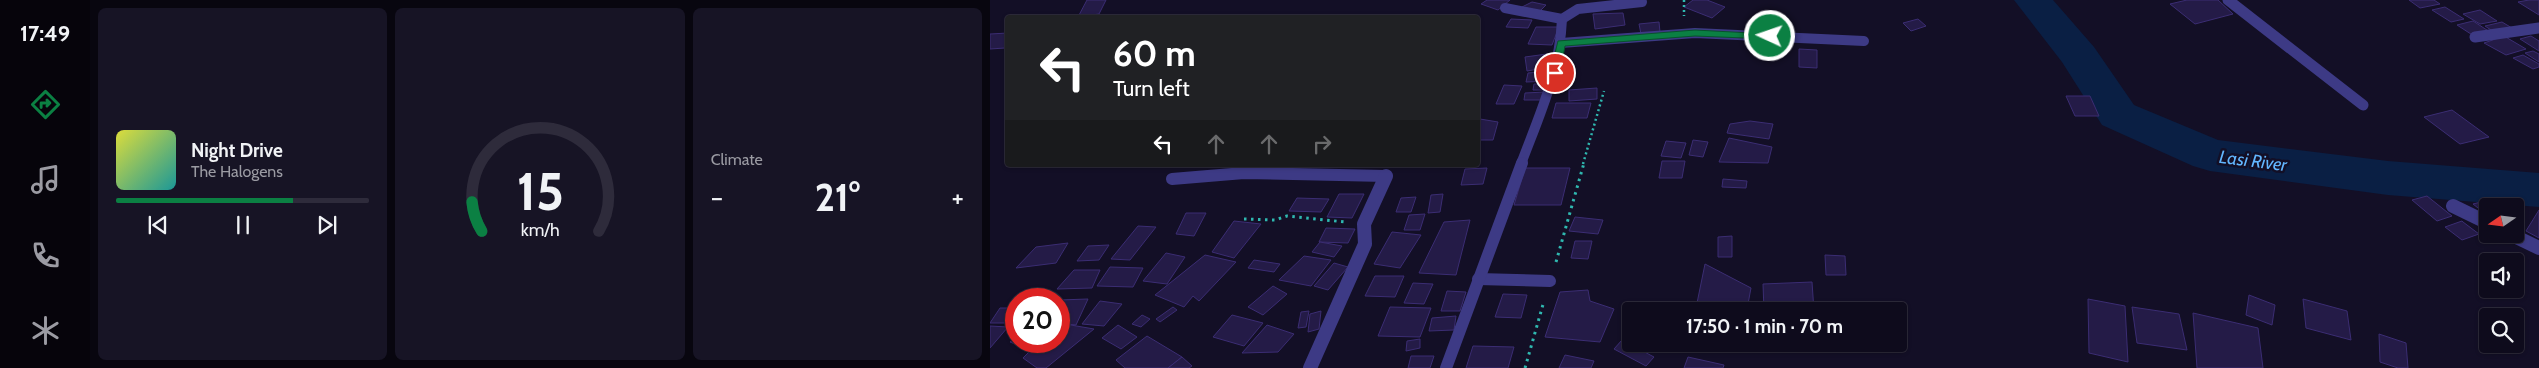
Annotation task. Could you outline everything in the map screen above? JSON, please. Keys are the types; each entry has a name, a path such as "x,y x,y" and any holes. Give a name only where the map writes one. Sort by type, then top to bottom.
{"street":[{"path":"2228,0 2363,105"},
{"path":"2476,37 2539,28"},
{"path":"1310,368 1365,244 1364,224 1386,176"},
{"path":"2453,206 2479,219"},
{"path":"2524,241 2539,248"}],"lane":[{"path":"1505,8 1562,19 1578,9 1642,2"},
{"path":"1446,368 1555,73 1561,43 1562,19"},
{"path":"1561,43 1695,33 1864,41"},
{"path":"1172,179 1244,173 1386,176"},
{"path":"1478,279 1550,281"}],"path":[{"path":"1525,368 1604,91"},
{"path":"1244,219 1275,220 1287,216 1364,224"}],"building":[{"path":"1087,0 1106,0 1099,14 1079,15"},
{"path":"1487,0 1510,0 1498,10 1481,4"},
{"path":"1693,0 1707,0 1725,7 1712,18 1684,7"},
{"path":"2187,0 2218,0 2233,14 2195,24 2170,4"},
{"path":"2409,0 2434,0 2440,4 2420,8"},
{"path":"2529,0 2539,0 2539,15 2518,2"},
{"path":"1532,2 1546,5 1540,11 1522,7"},
{"path":"2445,7 2464,19 2451,22 2432,10"},
{"path":"2480,10 2497,21 2480,24 2463,14"},
{"path":"1623,13 1625,25 1595,29 1593,14"},
{"path":"1511,19 1532,20 1528,28 1506,27"},
{"path":"1918,19 1926,26 1911,31 1903,23"},
{"path":"2473,21 2490,32 2474,36 2457,25"},
{"path":"1659,22 1660,32 1641,34 1639,24"},
{"path":"2502,22 2512,28 2494,32 2485,26"},
{"path":"1536,27 1559,27 1552,45 1528,44"},
{"path":"1005,33 1005,48 990,49 990,34"},
{"path":"2504,36 2526,49 2506,55 2484,43"},
{"path":"2531,36 2539,41 2539,51 2520,39"},
{"path":"1799,49 1817,50 1817,68 1799,67"},
{"path":"2533,51 2539,54 2539,62 2525,53"},
{"path":"1547,54 1550,67 1527,71 1525,57"},
{"path":"2523,55 2539,64 2539,67 2533,69 2513,58"},
{"path":"1551,71 1550,81 1526,82 1528,73"},
{"path":"1534,84 1547,84 1545,90 1533,90"},
{"path":"1504,85 1522,86 1514,104 1496,104"},
{"path":"1597,88 1597,99 1569,101 1569,90"},
{"path":"1545,92 1543,100 1524,100 1525,93"},
{"path":"2066,96 2090,96 2099,116 2075,116"},
{"path":"1556,103 1591,103 1587,118 1552,118"},
{"path":"2452,110 2489,137 2460,144 2424,117"},
{"path":"1480,119 1498,122 1493,140 1480,140"},
{"path":"1750,121 1773,124 1769,139 1727,133 1730,124"},
{"path":"1729,138 1772,147 1768,163 1719,162"},
{"path":"1693,140 1708,142 1703,157 1689,155"},
{"path":"1666,141 1686,143 1681,158 1661,156"},
{"path":"1662,161 1685,161 1682,178 1659,178"},
{"path":"1487,168 1483,184 1461,185 1465,169"},
{"path":"1525,168 1570,168 1561,205 1514,205"},
{"path":"1723,179 1747,181 1746,188 1722,187"},
{"path":"1339,194 1364,194 1352,218 1327,217"},
{"path":"1443,194 1440,212 1428,213 1431,195"},
{"path":"2427,196 2452,216 2437,221 2412,200"},
{"path":"1416,197 1411,212 1396,212 1401,198"},
{"path":"1297,198 1329,199 1321,212 1289,211"},
{"path":"2479,202 2479,209 2473,204"},
{"path":"2539,210 2539,238 2526,231"},
{"path":"1186,213 1206,213 1194,236 1176,234"},
{"path":"1425,214 1420,230 1404,230 1409,215"},
{"path":"1575,217 1603,220 1598,234 1569,231"},
{"path":"1470,220 1456,275 1419,273 1444,222"},
{"path":"1234,221 1261,224 1234,258 1212,252"},
{"path":"2462,221 2479,234 2462,240 2445,227"},
{"path":"1138,226 1156,227 1130,260 1111,259"},
{"path":"1326,228 1355,229 1348,243 1319,242"},
{"path":"1392,232 1421,235 1400,268 1374,264"},
{"path":"1732,236 1732,257 1718,257 1718,237"},
{"path":"1575,241 1592,241 1588,259 1571,258"},
{"path":"1320,242 1342,246 1334,257 1312,252"},
{"path":"1068,243 1056,263 1016,268 1036,247"},
{"path":"1109,245 1099,260 1077,261 1088,246"},
{"path":"1166,253 1185,257 1167,284 1143,281"},
{"path":"1205,255 1236,262 1199,301 1193,296 1184,307 1155,295"},
{"path":"1825,255 1845,256 1846,275 1826,275"},
{"path":"1304,256 1331,260 1311,286 1279,280"},
{"path":"1254,260 1280,264 1274,272 1248,268"},
{"path":"1334,263 1348,267 1328,290 1314,286"},
{"path":"1705,264 1751,288 1748,302 1697,302"},
{"path":"1110,267 1143,268 1133,287 1097,286"},
{"path":"1074,270 1100,270 1092,288 1058,288"},
{"path":"1375,276 1404,276 1395,297 1365,296"},
{"path":"1812,282 1813,302 1764,302 1763,284"},
{"path":"1413,283 1433,284 1424,304 1404,303"},
{"path":"1273,286 1287,294 1263,315 1248,307"},
{"path":"1588,290 1590,301 1614,309 1600,342 1545,337 1560,292"},
{"path":"1447,291 1466,292 1460,311 1441,311"},
{"path":"1503,294 1527,295 1521,318 1495,317"},
{"path":"2249,295 2275,305 2272,325 2246,315"},
{"path":"1088,299 1076,325 1070,324 1070,300"},
{"path":"2088,299 2125,306 2128,362 2089,353"},
{"path":"2303,299 2347,311 2351,340 2306,328"},
{"path":"1100,301 1122,304 1104,326 1082,324"},
{"path":"1173,307 1177,310 1160,322 1156,319"},
{"path":"1390,307 1431,308 1420,337 1378,336"},
{"path":"2132,307 2179,314 2187,350 2137,343"},
{"path":"1000,308 1005,308 1005,323 990,323"},
{"path":"1309,311 1306,327 1298,328 1301,312"},
{"path":"1321,311 1319,329 1308,332 1310,314"},
{"path":"2193,313 2258,328 2263,368 2197,368"},
{"path":"1142,315 1150,319 1141,327 1132,324"},
{"path":"1232,315 1263,323 1244,346 1213,337"},
{"path":"1456,316 1454,330 1429,331 1432,318"},
{"path":"1070,325 1094,329 1070,348"},
{"path":"1118,325 1137,337 1121,349 1102,338"},
{"path":"1267,325 1294,334 1278,352 1242,353"},
{"path":"990,326 1005,327 1005,330 990,348"},
{"path":"2379,334 2406,343 2408,368 2398,368 2380,362"},
{"path":"1147,336 1182,357 1168,368 1125,368 1116,360"},
{"path":"1420,339 1420,348 1406,351 1407,341"},
{"path":"1622,340 1622,352 1645,352 1654,357 1646,366 1614,349"},
{"path":"1473,346 1514,347 1508,368 1466,368"},
{"path":"1028,353 1064,353 1046,368 1037,368 1023,358"},
{"path":"1565,355 1594,361 1591,368 1559,368"},
{"path":"1411,356 1434,356 1430,368 1408,368"},
{"path":"1182,357 1192,366 1189,368 1168,368"},
{"path":"1688,357 1724,365 1723,368 1684,368"}],"waterway":[{"name":"Lasi River","path":"2033,0 2079,56 2118,115 2210,155 2388,178 2539,190"}],"route":[{"path":"1555,73 1561,43 1695,33 1770,36"}]}
